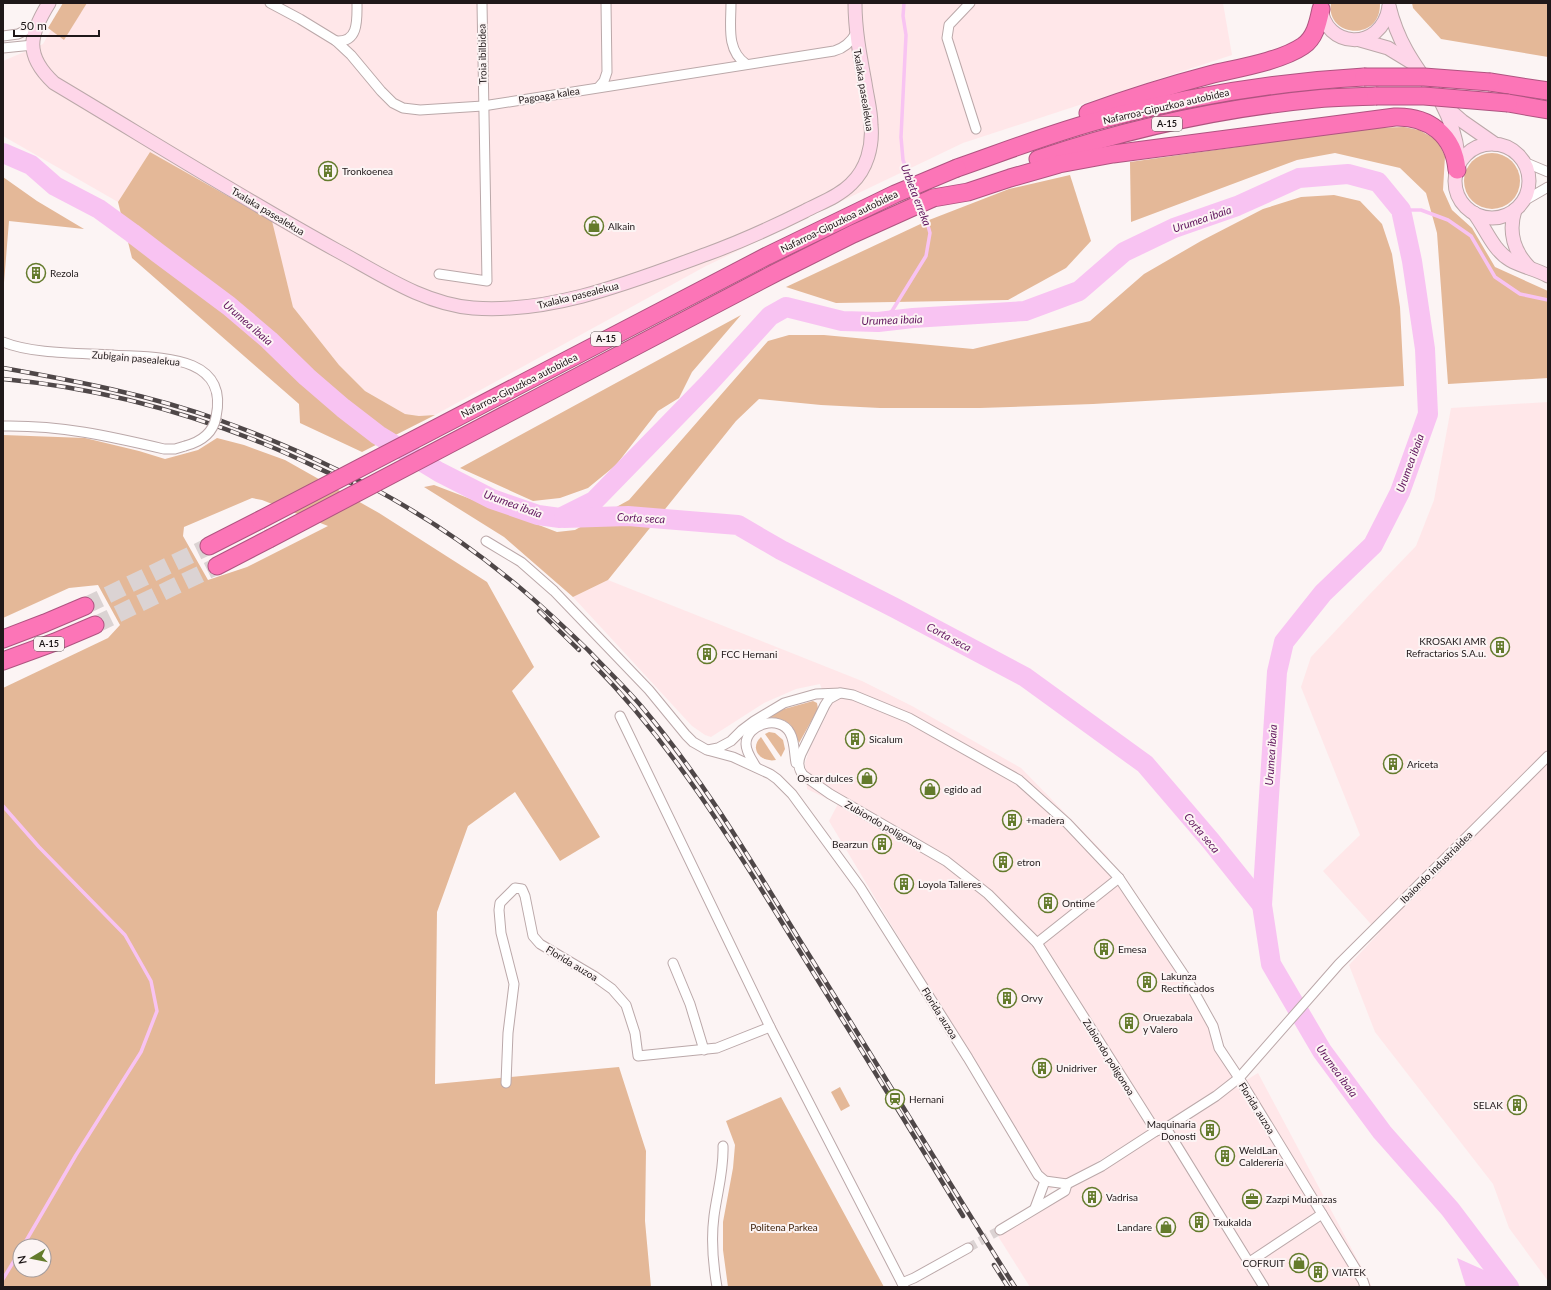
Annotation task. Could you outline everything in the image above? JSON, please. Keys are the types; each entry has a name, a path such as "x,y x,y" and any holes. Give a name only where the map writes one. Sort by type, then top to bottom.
{"highway":[{"path":"1000,152 1043,129 1099,108 1189,80 1283,56 1303,46 1311,38 1317,27 1321,6"},
{"name":"Nafarroa-Gipuzkoa autobidea","path":"209,546 767,256 895,194 957,168 1049,135 1103,119 1192,98 1222,92 1313,80 1364,77 1424,77 1490,82 1548,91"},
{"name":"Nafarroa-Gipuzkoa autobidea","path":"217,566 777,272 853,234 933,198 967,189 1056,153 1160,125 1226,111 1317,99 1376,96 1431,97 1508,104 1548,110"},
{"path":"967,189 1059,164 1113,154 1400,117 1414,118 1423,121 1445,137 1453,152 1458,167"},
{"name":"A-15","path":"9,637 85,606"},
{"name":"A-15","path":"3,661 55,642 95,625"}],"main road":[{"name":"Txalaka pasealekua","path":"49,3 37,25 33,45 34,54 41,70 54,83 293,226 420,296 471,308 519,308 555,303 637,280 724,248 766,230 837,195 850,185 865,164 871,138 871,122 856,33 854,3"},
{"path":"1360,40 1377,32 1383,25 1388,16 1389,5"},
{"path":"1389,5 1398,36 1414,64 1441,102 1454,132 1458,167 1455,180 1458,194 1466,207 1480,216 1495,218 1502,216 1519,206"},
{"path":"1321,6 1324,20 1339,36 1388,48 1414,64"},
{"path":"1441,102 1462,121 1495,144 1509,148 1524,162 1527,169 1529,183 1528,190 1519,206 1512,225 1513,241 1520,256 1530,268"},
{"path":"1458,167 1470,151 1482,145 1495,144"},
{"path":"1474,213 1497,250 1509,260 1548,276"}],"street":[{"name":"Pagoaga kalea","path":"270,3 336,41 351,55 393,103 403,108 420,110 483,106 834,51 845,46 853,39 856,33"},
{"path":"336,41 343,42 348,39 356,29 357,3"},
{"name":"Troia ibilbidea","path":"439,274 487,281 482,3"},
{"path":"599,87 604,81 607,72 606,3"},
{"path":"731,3 733,49 740,60 746,64"},
{"path":"970,3 949,26 947,38 976,129"},
{"path":"3,36 18,34 37,25"},
{"path":"3,48 33,45"},
{"path":"1524,162 1534,168 1548,172"},
{"path":"1519,206 1548,187"},
{"name":"Zubigain pasealekua","path":"3,342 11,346 35,350 182,361 197,367 212,382 217,397 218,409 212,430 201,440 175,449 85,431 33,426 3,426"},
{"name":"Florida auzoa","path":"486,541 521,562 554,591 649,690 686,735 696,744 707,750 733,757 756,767 777,779 792,794 860,887 968,1058 1038,1175 1045,1181"},
{"path":"707,750 718,748 731,741 737,734 754,721 784,703 816,694 841,693 853,695 909,718 1019,780 1067,823 1119,878 1188,981 1212,1026 1219,1048 1239,1078"},
{"path":"800,772 799,759 825,705 829,699 841,693"},
{"path":"620,716 770,1027 903,1285 968,1248"},
{"path":"756,767 749,755 746,744 749,735 758,727 773,722 784,726 790,731 796,761 800,772"},
{"path":"733,757 734,743 737,734"},
{"path":"733,757 747,748"},
{"name":"Ibaiondo industrialdea","path":"1239,1078 1339,964 1548,756"},
{"name":"Zubiondo poligonoa","path":"800,772 803,776 830,794 946,861 988,894 1037,943 1156,1131"},
{"path":"1037,943 1119,878"},
{"name":"Florida auzoa","path":"506,1083 508,1033 514,984 501,933 499,910 500,903 515,888 522,889 525,896 533,936 540,944 594,976 612,989 626,1005 635,1033 638,1056 717,1048 770,1027"},
{"path":"673,963 690,1004 704,1050"},
{"name":"Florida auzoa","path":"1035,1208 1064,1191 1067,1184 1102,1166 1156,1131 1166,1128 1216,1096 1239,1078 1363,1281 1365,1287"},
{"path":"1166,1128 1264,1287"},
{"path":"717,1287 713,1261 713,1227 724,1158 723,1146"},
{"path":"1000,1230 1035,1208 1045,1181 1067,1184"},
{"path":"1248,1263 1322,1214"}],"shaded area":[{"path":"66,3 1223,3 1232,55 963,143 706,266 435,415 419,416 405,414 365,391 339,365 293,307 271,221 150,152 118,202 3,136 3,61 43,44"},
{"path":"1548,402 1548,1281 1509,1228 1493,1184 1375,1032 1349,965 1379,933 1323,871 1360,835 1301,687 1311,657 1416,546 1434,500 1451,408"},
{"path":"608,580 862,681 912,706 1021,768 1107,856 1239,1078 1050,1190 829,821 838,804 807,789 805,763 810,748 829,710 820,684 796,689 764,703 711,737 705,735 692,726 573,597"},
{"path":"1258,1073 1372,1287 1030,1287 996,1233"},
{"path":"1457,1258 1522,1287 1466,1287"}],"green space":[{"path":"63,3 87,3 64,40 48,28"},
{"path":"1331,3 1380,3 1378,16 1372,25 1363,30 1354,31 1344,28 1336,23 1331,14"},
{"path":"1412,3 1548,3 1548,57 1441,39 1413,8"},
{"path":"1404,127 1419,130 1437,140 1445,156 1443,190 1452,210 1472,228 1495,267 1548,291 1548,378 1448,384 1437,233 1426,193 1400,168 1335,153 1297,160 1131,222 1130,162 1372,128"},
{"path":"150,152 272,221 293,307 339,365 365,391 405,414 419,416 435,415 362,452 300,423 299,404 132,258 118,202"},
{"path":"1492,153 1503,155 1512,161 1518,170 1520,181 1518,192 1512,201 1503,207 1492,209 1481,207 1472,201 1466,192 1464,181 1466,170 1472,161 1481,155"},
{"path":"1070,175 1091,241 1066,268 1008,300 836,303 786,287 929,220 1009,189"},
{"path":"3,177 37,201 84,229 9,221 3,295"},
{"path":"1334,195 1360,201 1382,224 1392,254 1400,307 1404,386 1093,404 980,408 880,408 821,405 759,399 736,421 608,580 573,597 504,537 424,487 434,485 557,532 575,530 629,500 768,341 789,335 824,335 973,349 1090,321 1144,274 1201,241 1263,209 1301,197"},
{"path":"741,315 692,372 679,398 658,411 616,465 588,488 560,498 533,501 460,468"},
{"path":"3,435 85,438 165,459 198,450 217,438 244,445 285,460 379,513 487,582 534,667 512,691 600,837 560,861 515,792 468,826 437,912 435,1084 619,1067 646,1151 645,1221 651,1287 3,1287 3,688 108,638 120,625 98,585 69,588 3,618","holes":["252,498 262,500 328,526 247,567 208,580 183,536 184,527"]},
{"path":"813,701 817,703 818,709 799,743 789,723 780,719 767,717 777,711"},
{"path":"769,732 775,733 783,740 785,749 781,757 765,734"},
{"path":"761,737 776,760 765,759 758,754 756,746"},
{"path":"840,1087 850,1106 841,1111 831,1092"},
{"name":"Politena Parkea","path":"781,1097 884,1287 728,1287 723,1250 723,1222 733,1168 735,1145 726,1121"}],"waterway":[{"name":"Urbieta erreka","path":"904,3 903,16 906,35 901,137 903,160 912,182"},
{"name":"Urumea ibaia","path":"3,153 31,165 55,186 99,209 132,233 229,306 269,340 307,377 343,408 378,435 439,472 492,499 538,515 560,518 594,501 709,383 770,316 786,307 842,321 878,322 913,318 1025,311 1079,291 1124,252 1174,228 1237,206 1299,178 1348,174 1378,182 1401,210 1412,261 1425,349 1428,414 1400,492 1373,545 1323,593 1284,642 1277,672 1262,905 1271,964 1322,1051 1382,1132 1450,1209 1509,1287"},
{"name":"Urbieta erreka","path":"878,322 892,311 926,256 930,233 923,208"},
{"path":"1401,210 1421,210 1448,220 1471,236 1495,277 1520,294 1548,300"},
{"name":"Corta seca","path":"564,518 628,516 738,525 781,550 1025,677 1145,764 1210,840 1262,905"},
{"path":"3,806 39,847 125,935 151,981 157,1011 141,1052 76,1155 28,1238"},
{"path":"3,1279 12,1264"}],"tunnel":[{"path":"85,606 209,546"},
{"path":"95,625 217,566"},
{"path":"968,1248 1000,1230"}],"railway":[{"path":"3,368 85,384 166,403 219,420 296,450 370,487 441,529 508,578 549,613 588,650 636,700 664,734 706,791 744,849 1015,1287"},
{"path":"3,379 102,394 167,410 262,443 351,483"},
{"path":"539,611 579,650"},
{"path":"593,664 650,728 701,797 749,869 963,1216"},
{"path":"994,1265 1008,1287"}],"place":[{"name":"Tronkoenea","path":"328,171"},
{"name":"Alkain","path":"594,226"},
{"name":"Rezola","path":"36,273"},
{"name":"KROSAKI AMR Refractarios S.A.u.","path":"1500,647"},
{"name":"FCC Hernani","path":"707,654"},
{"name":"Sicalum","path":"855,739"},
{"name":"Ariceta","path":"1393,764"},
{"name":"Oscar dulces","path":"867,778"},
{"name":"egido ad","path":"930,789"},
{"name":"+madera","path":"1012,820"},
{"name":"Bearzun","path":"882,844"},
{"name":"etron","path":"1003,862"},
{"name":"Loyola Talleres","path":"904,884"},
{"name":"Ontime","path":"1048,903"},
{"name":"Emesa","path":"1104,949"},
{"name":"Lakunza Rectificados","path":"1147,982"},
{"name":"Orvy","path":"1007,998"},
{"name":"Oruezabala y Valero","path":"1129,1023"},
{"name":"Unidriver","path":"1042,1068"},
{"name":"Hernani","path":"895,1099"},
{"name":"SELAK","path":"1517,1105"},
{"name":"Maquinaria Donosti","path":"1210,1130"},
{"name":"WeldLan Calderería","path":"1225,1156"},
{"name":"Vadrisa","path":"1092,1197"},
{"name":"Zazpi Mudanzas","path":"1252,1199"},
{"name":"Txukalda","path":"1199,1222"},
{"name":"Landare","path":"1166,1227"},
{"name":"COFRUIT","path":"1299,1263"},
{"name":"VIATEK","path":"1318,1272"}]}
